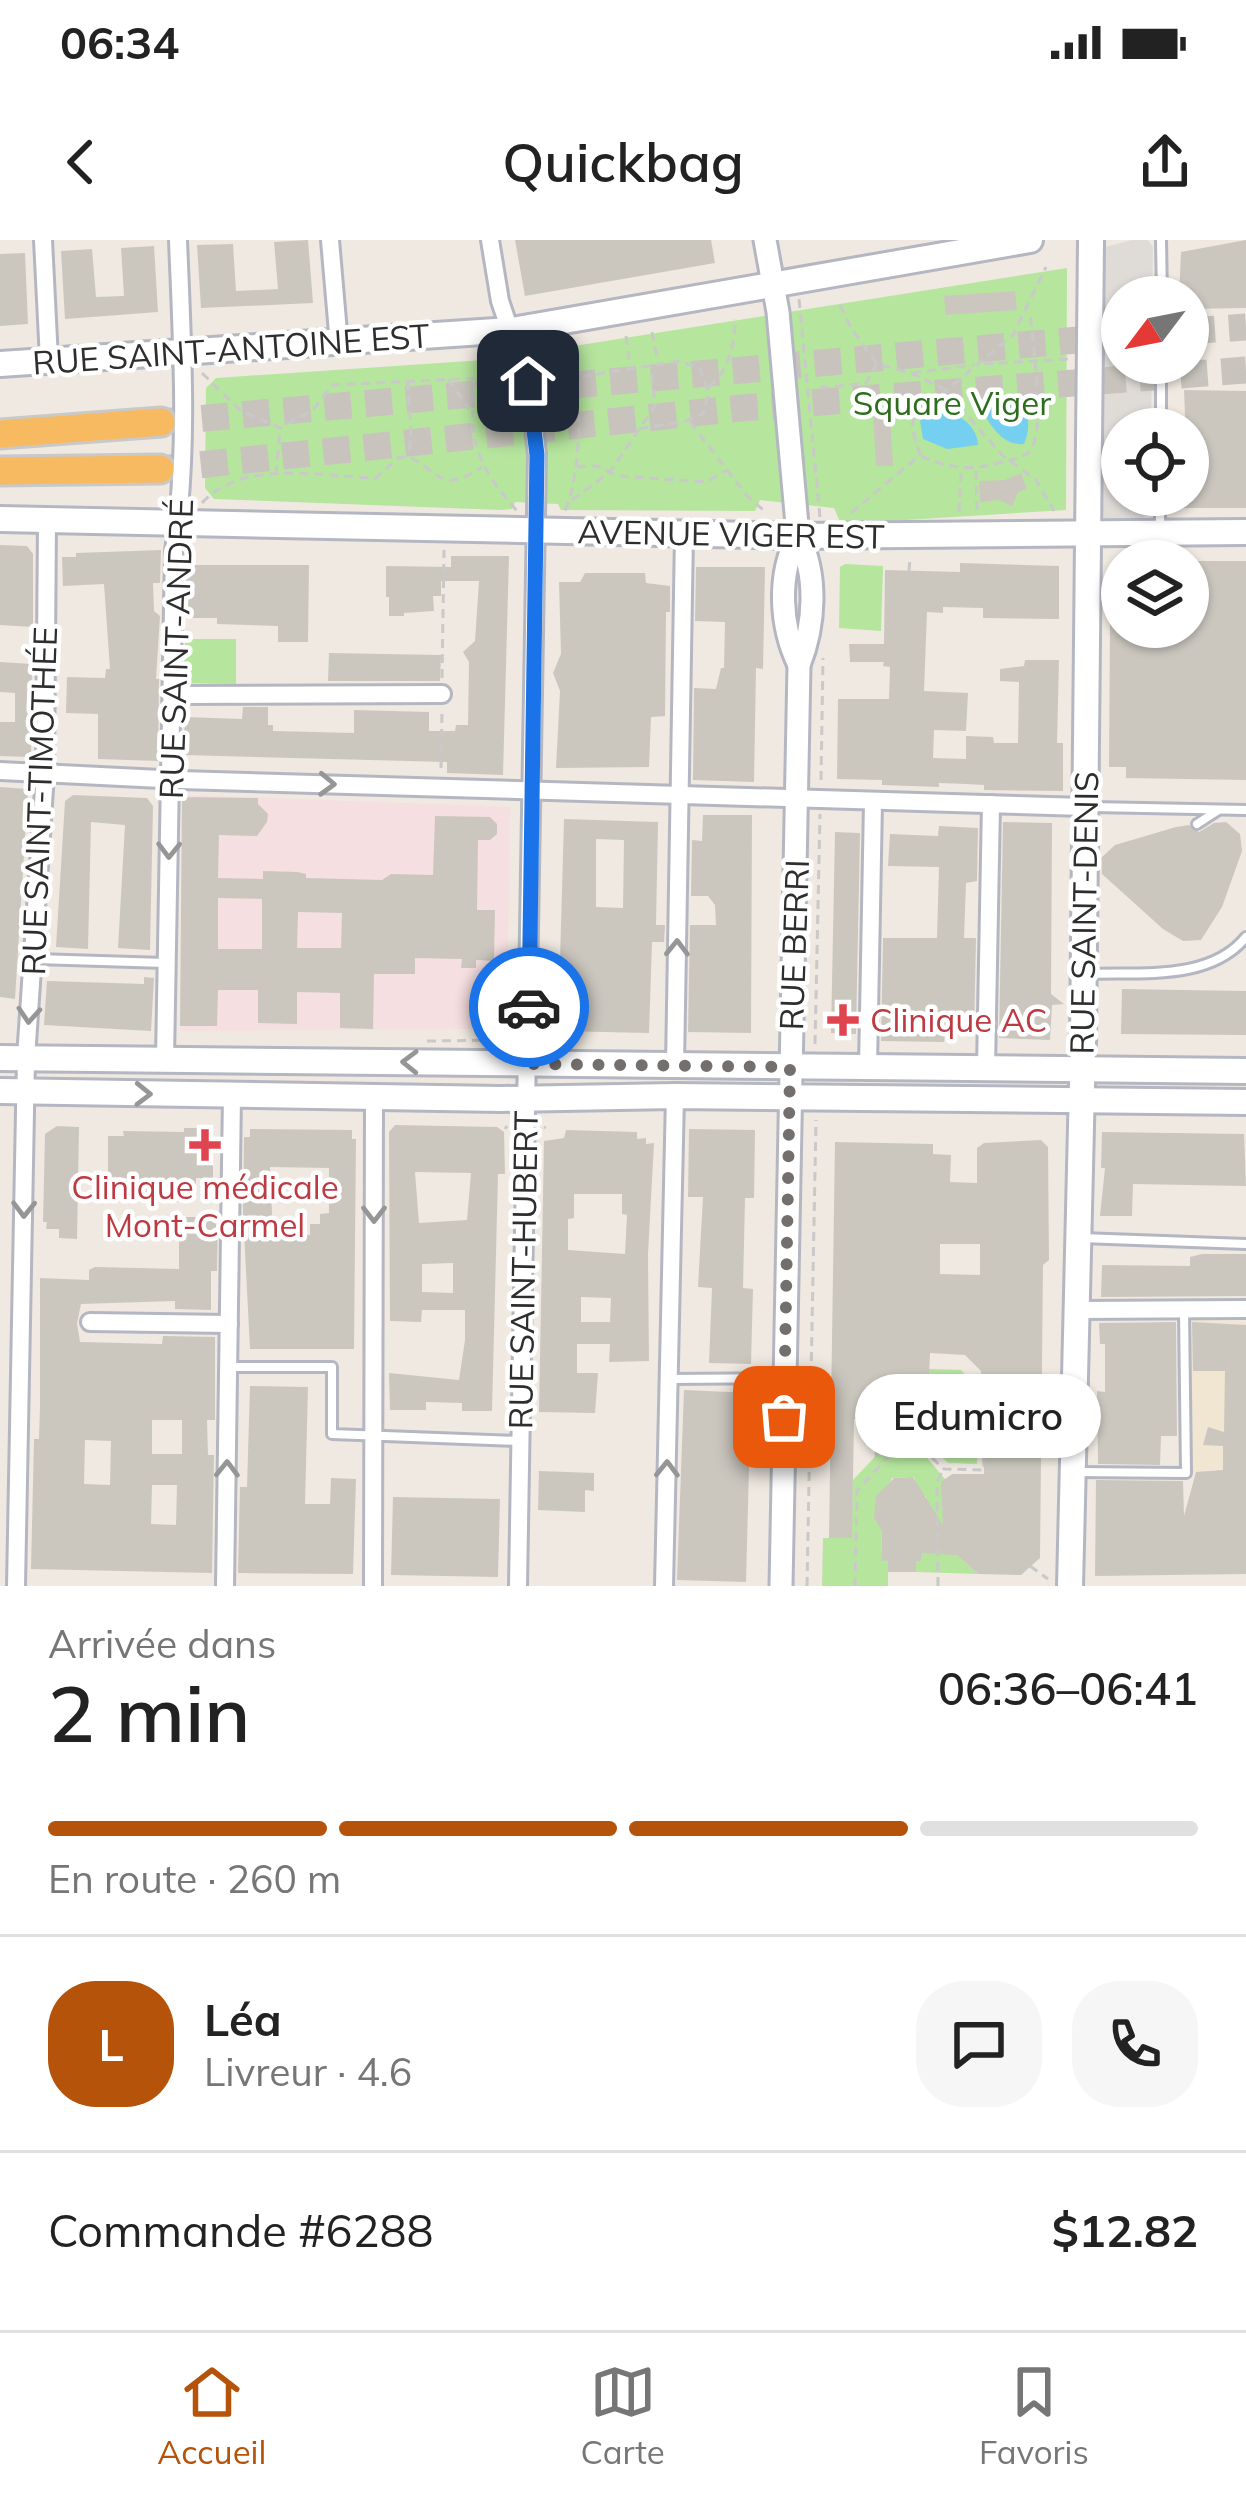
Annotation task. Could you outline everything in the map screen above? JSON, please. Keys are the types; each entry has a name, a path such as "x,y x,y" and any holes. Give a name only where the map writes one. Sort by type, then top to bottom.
{"highway":[{"path":"0,418 118,424"},
{"path":"0,434 161,422"},
{"path":"0,471 160,470"}],"main road":[{"name":"RUE SAINT-ANTOINE EST","path":"0,364 512,330 1030,240"},
{"name":"RUE SAINT-DENIS","path":"1060,1583 1075,1472 1091,240"},
{"name":"AVENUE VIGER EST","path":"0,519 684,535 1246,532"},
{"path":"0,1058 1246,1071"},
{"path":"0,1091 1246,1102"}],"street":[{"path":"43,240 49,360"},
{"name":"RUE SAINT-ANDRÉ","path":"165,1059 174,551 183,353 178,240"},
{"path":"330,240 339,344"},
{"name":"RUE SAINT-HUBERT","path":"490,240 500,301 526,372 534,420 533,790 518,1586"},
{"name":"RUE BERRI","path":"765,240 775,286 798,536 785,563 786,638 799,665 781,1586"},
{"name":"RUE SAINT-TIMOTHÉE","path":"16,1586 26,1058 45,774 47,520"},
{"path":"675,1065 684,535"},
{"path":"172,695 442,694"},
{"path":"0,771 1085,807"},
{"path":"868,1066 873,802"},
{"path":"986,1067 992,804"},
{"path":"225,1586 232,1095"},
{"path":"664,1586 675,1096"},
{"path":"373,1586 374,1097"},
{"path":"1078,1310 1246,1309"},
{"path":"90,1322 229,1324"}],"lane":[{"path":"1161,240 1162,276"},
{"path":"1160,516 1160,534"},
{"path":"1085,807 1246,810"},
{"path":"1197,824 1224,808"},
{"path":"1083,974 1176,971 1209,965 1246,938"},
{"path":"33,958 166,963"},
{"path":"1079,1238 1246,1244"},
{"path":"1075,1472 1186,1473 1184,1309"},
{"path":"230,1367 332,1367 332,1434 520,1442"},
{"path":"669,1379 785,1378"}],"path":[{"path":"920,455 912,428 914,417 1013,334 1046,267"},
{"path":"840,305 877,364 944,389 1002,454 1036,480 1054,512"},
{"path":"920,455 961,469 1028,454 1034,444 1029,309"},
{"path":"802,318 820,509"},
{"path":"708,388 729,359 735,319"},
{"path":"652,332 658,364"},
{"path":"626,336 631,368"},
{"path":"280,428 314,409 332,385 478,378 503,359"},
{"path":"911,373 1072,359"},
{"path":"542,363 584,376 658,364 694,364 708,388 709,403 703,414 689,421 638,428"},
{"path":"866,383 877,364"},
{"path":"562,513 610,472 656,402 651,365"},
{"path":"567,380 573,371"},
{"path":"544,372 567,380 575,391 579,435 572,500"},
{"path":"202,373 240,410 280,428"},
{"path":"575,391 584,376"},
{"path":"470,410 478,378"},
{"path":"448,379 470,410 482,467 517,512"},
{"path":"408,380 413,435 408,456"},
{"path":"820,388 866,383"},
{"path":"866,383 871,395 914,417"},
{"path":"689,421 767,513"},
{"path":"276,476 280,428"},
{"path":"850,514 920,455"},
{"path":"408,456 449,481 482,467"},
{"path":"201,504 241,476 376,478 398,458 408,456"},
{"path":"575,467 597,466 619,476 706,482 727,470"},
{"path":"976,468 977,512"},
{"path":"959,512 961,469"},
{"path":"441,777 445,530"},
{"path":"909,571 910,559"},
{"path":"820,779 823,662"},
{"name":"RUE BERRI","path":"815,1042 820,820"},
{"path":"807,1586 816,1130"},
{"path":"855,1586 856,1491 894,1450 916,1443 944,1469 984,1470 982,1381"},
{"path":"1042,1383 1051,1383"},
{"path":"938,1586 937,1482 944,1469"},
{"path":"1030,1567 1060,1583"}],"shaded area":[{"path":"1148,240 1153,247 1152,276 1102,276 1102,248"},
{"path":"1101,314 1101,384 1152,384 1151,408 1101,408 1101,515 1098,512"},
{"path":"1102,516 1145,516 1143,518 1106,520"},
{"path":"183,798 510,807 507,1025 499,1029 181,1031"},
{"path":"1191,1319 1246,1322 1246,1513 1218,1512 1216,1469 1191,1473"}],"green space":[{"name":"Square Viger","path":"1067,268 1066,510 841,524 834,508 760,500 755,511 561,510 558,504 515,502 512,509 501,510 214,499 205,488 206,388 216,378 544,356 555,349"},
{"path":"883,566 881,631 839,628 840,567"},
{"path":"185,639 236,639 236,684 184,683"},
{"path":"929,1369 961,1370 978,1388 977,1464 948,1463 916,1432 916,1423 927,1422"},
{"path":"910,1438 945,1479 957,1555 978,1574 916,1572 926,1496 921,1496 914,1477 892,1478 875,1516 882,1529 881,1560 888,1560 888,1586 822,1586 823,1538 851,1538 853,1480 889,1442 905,1443"}],"water":[{"path":"1017,403 1028,422 1024,444 1006,440 986,417 991,405"},
{"path":"936,407 964,420 978,445 947,449 923,439 920,421"}],"building":[{"path":"308,240 313,303 201,308 197,245 233,244 236,291 278,289 274,242"},
{"path":"515,240 711,240 715,263 525,296"},
{"path":"1246,240 1246,308 1209,309 1209,276 1180,276 1181,252"},
{"path":"154,246 158,312 65,319 61,251 92,249 96,297 124,296 121,248"},
{"path":"25,253 28,324 0,326 0,254"},
{"path":"1015,291 1017,310 946,315 944,296"},
{"path":"1184,390 1246,391 1246,508 1209,508 1209,408 1185,408"},
{"path":"890,413 893,466 876,466 873,414"},
{"path":"1021,473 1027,489 1018,492 1012,506 999,500 980,502 979,481 1005,480"},
{"path":"0,545 27,546 33,554 33,627 0,625"},
{"path":"161,550 160,583 153,583 154,611 160,616 158,761 98,759 98,714 66,713 67,677 105,678 110,669 104,584 63,586 62,557"},
{"path":"451,556 509,556 503,775 447,773 447,762 183,755 185,717 242,719 243,707 268,707 268,725 273,725 273,731 354,733 354,710 429,712 429,731 455,731 456,725 468,725 469,662 463,652 475,641 479,581 441,581 441,596 433,596 434,611 389,616 386,597 386,566 451,567"},
{"path":"1209,561 1246,561 1246,780 1126,778 1126,767 1109,767 1110,648 1209,648"},
{"path":"960,563 1059,566 1059,619 983,618 983,608 943,607 943,613 927,612 924,691 968,693 966,731 934,730 933,758 966,759 966,736 1018,743 1019,682 1000,681 1000,669 1024,666 1025,660 1059,660 1057,743 1063,743 1063,791 984,790 984,785 939,783 939,787 882,785 882,780 837,779 838,699 889,699 890,667 883,666 884,662 850,662 849,644 884,644 885,570 960,572"},
{"path":"309,565 308,642 278,642 278,626 186,618 186,568"},
{"path":"696,567 765,567 763,669 756,668 754,782 693,780 694,688 716,689 724,668 725,622 695,621"},
{"path":"585,573 645,573 646,583 670,586 665,716 651,717 649,767 556,768 560,691 553,673 561,654 559,582 580,582"},
{"path":"329,653 441,655 440,681 328,681"},
{"path":"0,662 32,664 31,757 0,756 0,722 15,722 15,693 0,692"},
{"path":"0,787 28,789 15,999 0,997"},
{"path":"73,795 147,798 153,806 150,950 118,948 125,825 91,822 88,949 56,947 65,801"},
{"path":"182,797 258,798 268,814 257,836 219,835 218,878 263,879 263,871 298,872 306,878 382,880 391,874 433,875 435,816 490,817 497,824 497,834 490,840 478,840 477,910 495,910 494,961 476,960 476,968 461,968 462,959 415,958 415,974 374,974 373,1029 340,1028 340,993 297,992 297,1024 258,1023 258,990 218,990 217,1026 180,1026","holes":["218,898 262,899 262,949 218,949","298,912 342,913 341,948 297,948"]},
{"path":"703,815 752,815 751,1033 688,1032 690,925 716,925 715,905 708,896 691,896 692,840 702,841"},
{"path":"564,819 658,822 656,925 665,925 664,942 652,942 649,1033 558,1031","holes":["596,839 624,840 623,908 596,907"]},
{"path":"1003,822 1052,823 1051,994 1064,1004 1052,1005 1050,1040 999,1038"},
{"path":"1226,822 1240,834 1242,851 1222,907 1201,940 1183,941 1163,929 1102,874 1101,858 1115,845 1176,827 1189,825 1199,832"},
{"path":"939,826 978,828 977,881 966,883 964,938 976,938 974,1034 945,1034 944,1042 881,1041 883,938 937,938 939,867 888,866 890,834 938,836"},
{"path":"835,832 860,833 856,1034 831,1033"},
{"path":"144,977 154,978 151,1031 44,1025 47,981 144,984"},
{"path":"1122,989 1246,991 1246,1035 1121,1034"},
{"path":"395,1125 497,1127 504,1132 505,1174 498,1174 492,1411 462,1411 462,1403 426,1402 426,1410 390,1410 389,1373 459,1380 465,1310 422,1310 421,1322 390,1321 389,1132","holes":["415,1172 471,1173 467,1220 419,1223","453,1263 453,1293 422,1292 422,1264"]},
{"path":"57,1126 79,1127 77,1239 59,1238 59,1229 46,1229 47,1222 43,1222 45,1134"},
{"path":"184,1128 197,1128 197,1137 213,1137 213,1178 196,1178 196,1184 189,1184 189,1202 121,1201 121,1177 108,1177 108,1136 124,1136 123,1131 184,1132"},
{"path":"250,1129 352,1130 352,1139 356,1139 354,1349 250,1349 243,1212 244,1137 250,1137","holes":["270,1167 329,1168 329,1213 320,1214 320,1224 310,1224 310,1235 273,1235"]},
{"path":"689,1129 755,1130 754,1198 745,1198 743,1288 753,1289 751,1364 709,1363 712,1288 698,1287 703,1197 688,1197"},
{"path":"566,1130 637,1132 637,1139 654,1143 649,1361 609,1362 610,1344 577,1344 577,1373 598,1373 595,1413 539,1412 544,1141 564,1138","holes":["574,1194 622,1194 622,1214 627,1215 625,1254 568,1250","581,1297 611,1298 610,1322 581,1322"]},
{"path":"1102,1132 1244,1134 1246,1186 1133,1184 1132,1216 1100,1216 1105,1168 1101,1168"},
{"path":"1041,1140 1048,1147 1040,1558 1021,1575 978,1574 957,1555 922,1553 916,1572 888,1572 888,1560 881,1561 882,1531 874,1518 876,1496 894,1478 913,1477 943,1525 941,1482 952,1474 984,1474 981,1371 965,1355 930,1353 927,1423 916,1423 916,1432 905,1443 890,1441 875,1458 873,1419 854,1419 852,1538 829,1538 835,1142 933,1144 933,1154 951,1155 950,1182 977,1183 977,1148 984,1143","holes":["940,1244 980,1244 980,1275 940,1274"]},
{"path":"179,1217 218,1217 211,1310 175,1309 175,1301 81,1304 77,1323 80,1342 162,1344 163,1336 215,1337 215,1420 207,1420 208,1455 214,1455 212,1573 31,1569 34,1439 39,1439 40,1407 40,1278 89,1280 89,1270 95,1267 179,1269","holes":["152,1420 182,1420 182,1454 152,1454","85,1440 111,1441 110,1485 84,1484","152,1485 177,1485 176,1525 151,1524"]},
{"path":"1246,1254 1246,1296 1101,1297 1102,1265 1190,1266 1190,1257"},
{"path":"1176,1322 1177,1436 1161,1436 1160,1465 1098,1464 1097,1391 1105,1392 1105,1344 1100,1344 1099,1323"},
{"path":"1192,1322 1246,1325 1246,1574 1095,1576 1096,1480 1183,1481 1184,1516 1196,1472 1223,1470 1223,1446 1203,1445 1208,1427 1224,1432 1225,1371 1193,1371"},
{"path":"250,1386 308,1387 305,1504 330,1504 331,1478 356,1479 353,1574 238,1573"},
{"path":"684,1390 751,1393 746,1582 677,1580"},
{"path":"539,1471 594,1473 594,1491 585,1490 585,1512 538,1510"},
{"path":"393,1497 500,1499 498,1577 391,1575"}],"tunnel":[{"path":"1209,330 1246,327"},
{"path":"161,422 1101,338"},
{"path":"160,469 742,408 1246,370"}],"way so far":[{"path":"529,1007 526,1064 790,1067 784,1417"}],"place":[{"name":"Clinique AC","path":"843,1020"},
{"name":"Clinique médicale Mont-Carmel","path":"205,1145"},
{"name":"Edumicro","path":"784,1417"}],"route":[{"path":"528,381 537,455 529,1007"}]}
